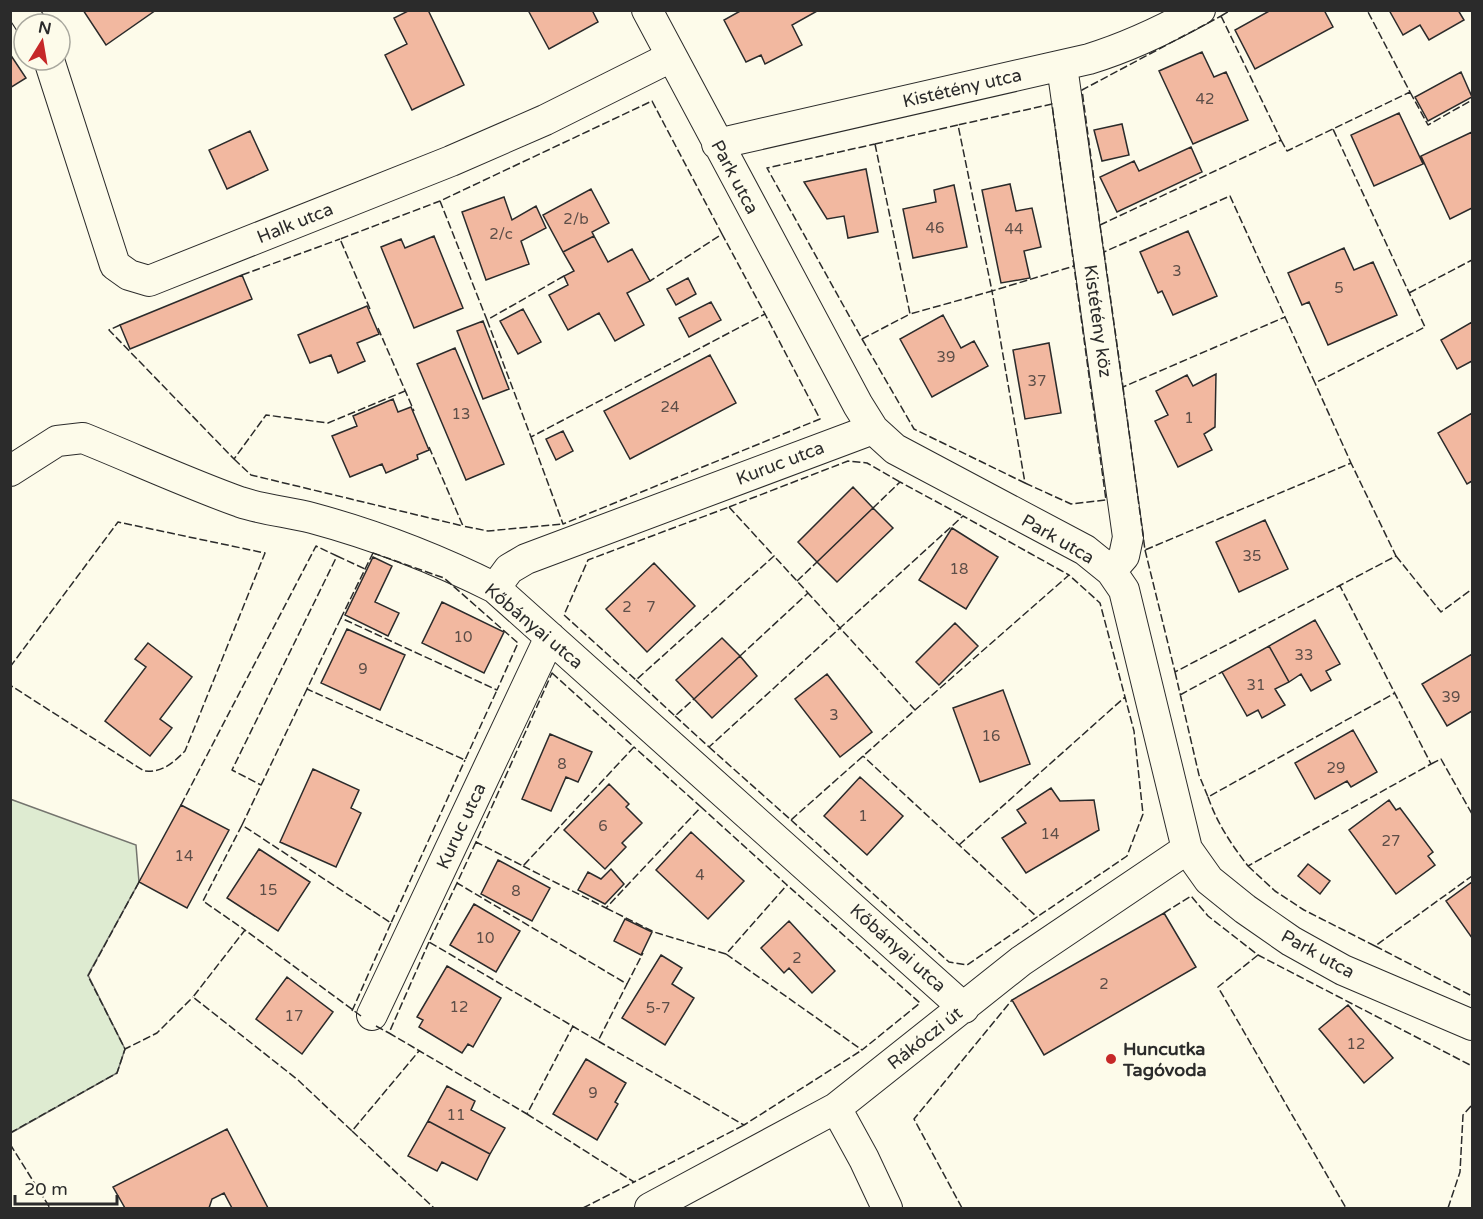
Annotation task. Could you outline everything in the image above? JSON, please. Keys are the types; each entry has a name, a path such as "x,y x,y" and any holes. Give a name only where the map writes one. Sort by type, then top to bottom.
{"street":[{"name":"Park utca","path":"647,10 717,144 873,429 894,449 1085,550 1111,571 1124,590 1187,849 1209,880 1291,941 1343,970 1473,1024"},
{"name":"Kistétény utca","path":"717,144 1062,66 1116,51 1161,20 1200,10"},
{"name":"Halk utca","path":"53,72 116,265 129,275 149,281 451,161 545,120 671,57"},
{"name":"Kistétény köz","path":"1062,66 1128,537 1124,556 1111,571"},
{"name":"Kuruc utca","path":"495,588 508,569 526,559 873,429"},
{"name":"Kőbányai utca","path":"10,471 57,441 82,438 240,501 356,531 451,566 495,588 964,1008"},
{"name":"Kuruc utca","path":"372,1015 550,637"},
{"name":"Rákóczi út","path":"650,1209 836,1107 1021,961 1187,849"},
{"path":"836,1107 887,1209"}],"green space":[{"path":"10,799 136,845 139,882 88,975 125,1049 117,1073 11,1133"}],"building":[{"path":"83,10 156,10 106,45"},
{"path":"410,10 428,10 464,85 412,110 385,55 407,44 394,18"},
{"path":"531,10 592,10 598,22 549,49 529,12"},
{"path":"742,10 819,10 792,25 802,45 765,64 761,55 746,62 724,20"},
{"path":"1271,10 1324,10 1333,27 1255,69 1235,30"},
{"path":"1389,10 1458,10 1464,20 1429,40 1420,25 1403,35"},
{"path":"1202,52 1214,77 1226,72 1248,120 1193,144 1159,71"},
{"path":"10,54 12,72 22,72 26,78 10,88"},
{"path":"1461,72 1472,97 1428,121 1415,97"},
{"path":"1399,113 1423,164 1374,186 1351,135"},
{"path":"1122,124 1129,155 1102,161 1094,130"},
{"path":"250,131 268,170 227,189 209,150"},
{"path":"1472,132 1472,208 1450,219 1421,156"},
{"path":"1191,147 1202,172 1117,212 1100,177 1134,161 1139,171"},
{"path":"866,169 878,232 848,238 844,216 827,219 804,182"},
{"path":"1010,184 1016,211 1032,208 1041,247 1024,251 1030,278 1001,283 982,190"},
{"path":"954,185 967,247 913,258 903,209 936,202 934,190"},
{"path":"591,189 609,223 592,232 594,236 563,252 543,215"},
{"path":"504,197 512,220 536,206 546,228 521,241 529,264 486,280 462,212"},
{"path":"1188,231 1217,296 1173,315 1162,291 1158,293 1140,252"},
{"path":"434,236 463,308 414,328 381,247 401,239 405,248"},
{"path":"594,236 608,262 632,249 650,281 627,293 644,325 615,341 599,313 568,330 549,295 568,285 564,276 574,271 563,252"},
{"path":"1344,248 1354,270 1373,262 1397,315 1328,345 1309,302 1302,305 1288,273"},
{"path":"242,275 252,299 130,349 120,325"},
{"path":"688,278 696,294 676,305 667,289"},
{"path":"711,302 721,320 689,337 679,318"},
{"path":"367,306 379,334 357,343 365,361 338,373 331,355 310,363 298,335"},
{"path":"523,309 541,342 518,354 500,321"},
{"path":"943,315 961,348 974,341 988,366 932,397 900,339"},
{"path":"483,321 509,389 483,399 457,331"},
{"path":"1472,322 1472,361 1457,369 1441,340"},
{"path":"1049,343 1061,413 1025,419 1013,350"},
{"path":"455,348 504,464 466,480 417,364"},
{"path":"710,355 736,403 630,459 604,411"},
{"path":"1216,374 1215,427 1204,434 1212,450 1178,467 1155,421 1168,415 1156,391 1187,375 1193,386"},
{"path":"393,399 398,412 411,407 429,450 417,455 418,459 386,473 382,464 350,477 332,436 357,426 353,416"},
{"path":"1472,413 1472,481 1467,484 1438,433"},
{"path":"563,431 573,451 556,460 546,439"},
{"path":"853,487 873,508 817,562 798,542"},
{"path":"873,508 893,528 837,582 817,562"},
{"path":"1265,520 1288,569 1239,592 1216,542"},
{"path":"952,528 998,557 966,609 919,580"},
{"path":"373,557 392,566 375,602 399,613 388,636 345,615"},
{"path":"654,563 695,606 647,652 606,609"},
{"path":"442,602 504,632 484,673 422,643"},
{"path":"1315,620 1340,664 1326,671 1331,680 1311,691 1301,674 1289,682 1269,646"},
{"path":"955,623 978,646 939,685 916,662"},
{"path":"347,629 405,655 380,710 321,683"},
{"path":"722,638 740,656 694,699 676,680"},
{"path":"148,643 192,677 160,719 172,728 150,756 105,721 146,667 135,659"},
{"path":"1269,646 1289,682 1275,689 1285,705 1262,718 1258,710 1247,716 1222,672"},
{"path":"1472,654 1472,711 1447,726 1422,684"},
{"path":"740,656 757,676 712,718 694,699"},
{"path":"827,674 872,732 840,757 795,699"},
{"path":"1003,690 1030,764 980,782 953,708"},
{"path":"1353,730 1377,772 1351,787 1347,781 1315,799 1295,763"},
{"path":"550,734 592,752 578,782 566,777 551,811 522,799"},
{"path":"313,769 359,790 351,808 361,813 336,867 280,842"},
{"path":"860,777 903,816 867,855 824,816"},
{"path":"609,784 629,804 626,807 642,823 622,843 626,847 605,869 564,830"},
{"path":"1051,788 1060,801 1094,800 1099,830 1026,873 1002,838 1026,823 1017,810"},
{"path":"1389,800 1396,810 1400,808 1433,852 1428,856 1435,865 1396,894 1349,830"},
{"path":"181,805 229,830 187,908 139,882"},
{"path":"691,832 744,881 708,919 656,870"},
{"path":"259,849 310,882 278,931 227,898"},
{"path":"498,860 550,888 532,921 481,894"},
{"path":"1308,864 1330,881 1320,894 1298,876"},
{"path":"611,869 624,884 605,904 578,890 588,872 601,879"},
{"path":"1472,882 1472,938 1446,901"},
{"path":"474,904 520,931 496,972 450,945"},
{"path":"1164,913 1196,967 1044,1055 1012,1000"},
{"path":"625,919 652,932 641,955 614,941"},
{"path":"789,921 835,971 812,993 789,968 784,973 761,948"},
{"path":"661,955 682,968 672,984 694,998 665,1045 622,1018"},
{"path":"447,966 501,998 473,1047 468,1044 462,1053 419,1027 423,1020 417,1017"},
{"path":"287,977 333,1012 302,1054 256,1019"},
{"path":"1348,1005 1393,1058 1364,1083 1319,1029"},
{"path":"586,1059 626,1083 615,1102 618,1104 597,1140 553,1114"},
{"path":"447,1086 475,1101 471,1110 505,1128 490,1154 428,1121"},
{"path":"428,1121 490,1154 477,1180 442,1162 437,1171 408,1156"},
{"path":"227,1129 268,1208 232,1208 224,1193 212,1199 209,1208 125,1208 113,1187"}],"fence":[{"path":"1221,16 1231,10"},
{"path":"1281,140 1287,151 1410,92 1367,10"},
{"path":"1221,16 1281,140 1100,225 1082,90 1221,16"},
{"path":"1410,92 1428,125 1472,100"},
{"path":"564,276 487,320 440,201 652,101 722,234 650,281"},
{"path":"862,339 914,429 1025,483 992,291 1074,266 1052,104 958,125"},
{"path":"875,144 958,125 992,291 910,314"},
{"path":"1100,225 1104,252 1230,196 1315,383 1425,327 1333,129"},
{"path":"875,144 910,314 862,339 767,168 875,144"},
{"path":"370,309 340,239 440,201"},
{"path":"487,320 531,437 765,314 722,234"},
{"path":"242,275 340,239"},
{"path":"1104,252 1123,387 1285,317"},
{"path":"1409,293 1472,260"},
{"path":"1025,483 1071,504 1106,500 1074,266"},
{"path":"531,437 563,524 820,419 765,314"},
{"path":"120,325 109,330 234,459 266,415 328,423 405,391"},
{"path":"378,328 414,411"},
{"path":"1123,387 1145,550 1351,463 1315,383"},
{"path":"429,447 463,526 488,531 563,524"},
{"path":"234,459 251,475 463,526"},
{"path":"729,507 848,461 867,463 900,482"},
{"path":"1145,550 1175,672 1396,556 1351,463"},
{"path":"873,508 900,482 963,516"},
{"path":"729,507 774,556 636,680 564,615 588,560 729,507"},
{"path":"709,747 791,820 915,710 840,628 963,516 1069,575"},
{"path":"10,667 118,522 265,553 185,751 167,766 144,771 10,685"},
{"path":"181,805 316,546 337,556 232,770 261,785"},
{"path":"373,553 444,578 518,643 497,690 341,618 373,553"},
{"path":"337,556 365,569"},
{"path":"740,656 808,593 774,556"},
{"path":"1396,556 1441,612 1472,589"},
{"path":"797,581 817,562"},
{"path":"915,710 1069,575 1100,603 1125,697"},
{"path":"1208,797 1225,833 1248,866 1431,764 1340,586"},
{"path":"675,716 709,747 840,628 808,593"},
{"path":"341,618 307,689 465,760 497,690"},
{"path":"1175,672 1199,775 1208,797 1395,693"},
{"path":"1180,695 1222,672"},
{"path":"552,673 634,747 523,866 476,842 552,673"},
{"path":"636,680 675,716 694,699"},
{"path":"307,689 242,825 391,923 465,760"},
{"path":"959,845 1125,697 1134,731 1143,814 1127,856 1037,917"},
{"path":"523,866 606,908 701,807 634,747"},
{"path":"791,820 949,962 967,965 1037,917 863,756"},
{"path":"1431,764 1441,759 1472,814"},
{"path":"606,908 654,932 726,954 787,885 701,807"},
{"path":"242,825 203,901 245,930"},
{"path":"476,842 457,883 627,984 643,953"},
{"path":"1248,866 1275,891 1304,910 1375,946 1472,876"},
{"path":"139,882 88,976 125,1049 157,1033 193,997"},
{"path":"457,883 429,942 598,1041 627,984"},
{"path":"726,954 862,1050 920,1003 787,885"},
{"path":"1164,913 1191,896 1208,916 1258,955 1472,1066"},
{"path":"352,1011 391,923"},
{"path":"361,1016 245,930 193,997 298,1080 352,1131 419,1051"},
{"path":"429,942 389,1033 527,1114 573,1026"},
{"path":"1375,946 1472,996"},
{"path":"1258,955 1218,987 1346,1208"},
{"path":"962,1208 914,1119 1012,1000"},
{"path":"376,1026 389,1033"},
{"path":"598,1041 744,1125 862,1050"},
{"path":"10,1133 117,1073 125,1049"},
{"path":"1448,1208 1460,1172 1463,1115 1472,1105"},
{"path":"527,1114 634,1182 744,1125"},
{"path":"352,1131 434,1208"},
{"path":"10,1144 50,1208"},
{"path":"583,1208 634,1182"}],"place":[{"name":"Huncutka Tagóvoda","path":"1111,1059"}]}
